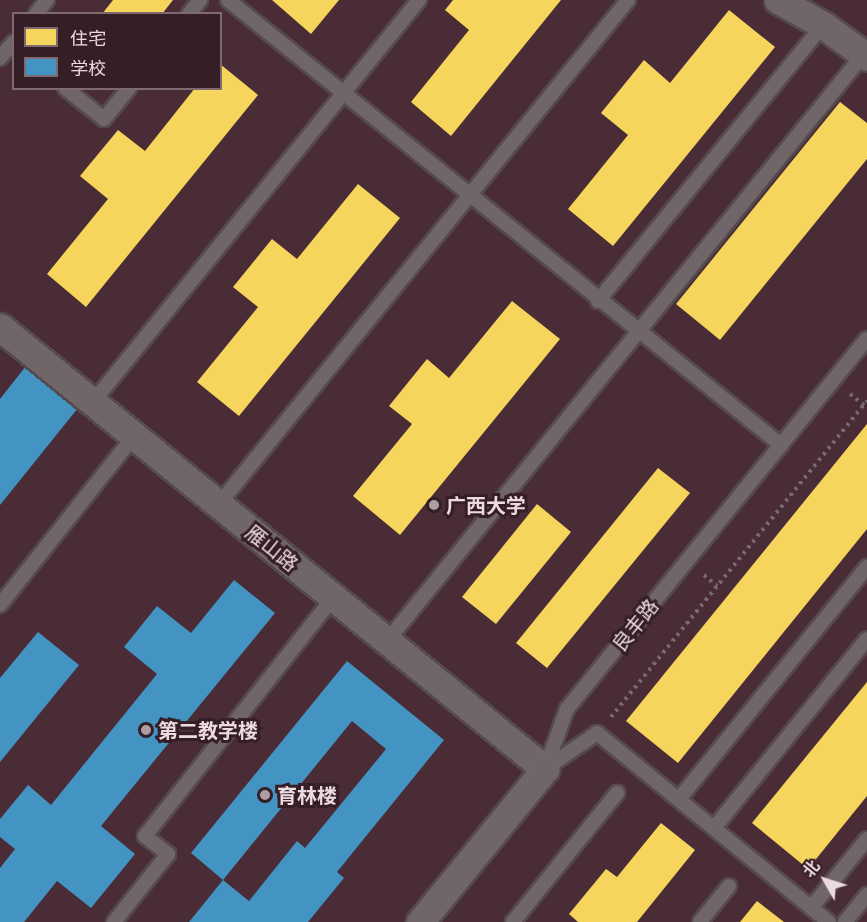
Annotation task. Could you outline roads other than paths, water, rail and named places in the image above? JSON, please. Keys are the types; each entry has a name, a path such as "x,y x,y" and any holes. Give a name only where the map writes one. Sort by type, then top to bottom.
{"street":[{"path":"778,0 823,24 865,56"},
{"name":"雁山路","path":"0,327 545,769"},
{"name":"良丰路","path":"420,922 545,769"}],"lane":[{"path":"38,12 47,0"},
{"path":"191,12 200,0"},
{"path":"228,0 598,301 781,446"},
{"path":"93,402 419,0"},
{"path":"219,504 628,0"},
{"path":"598,301 823,24"},
{"path":"0,58 12,45"},
{"path":"387,641 637,332 865,56"},
{"path":"68,90 104,119 127,90"},
{"name":"良丰路","path":"545,769 567,709 867,339"},
{"path":"0,605 134,436"},
{"path":"678,799 867,567"},
{"path":"114,922 168,854 145,836 333,597"},
{"path":"714,828 867,639"},
{"path":"545,769 597,733 829,922"},
{"path":"513,922 617,793"},
{"path":"811,908 867,839"},
{"path":"700,922 729,886"},
{"path":"845,922 867,895"}],"place":[{"name":"广西大学","path":"434,505"},
{"name":"第二教学楼","path":"146,730"},
{"name":"育林楼","path":"265,795"}]}
